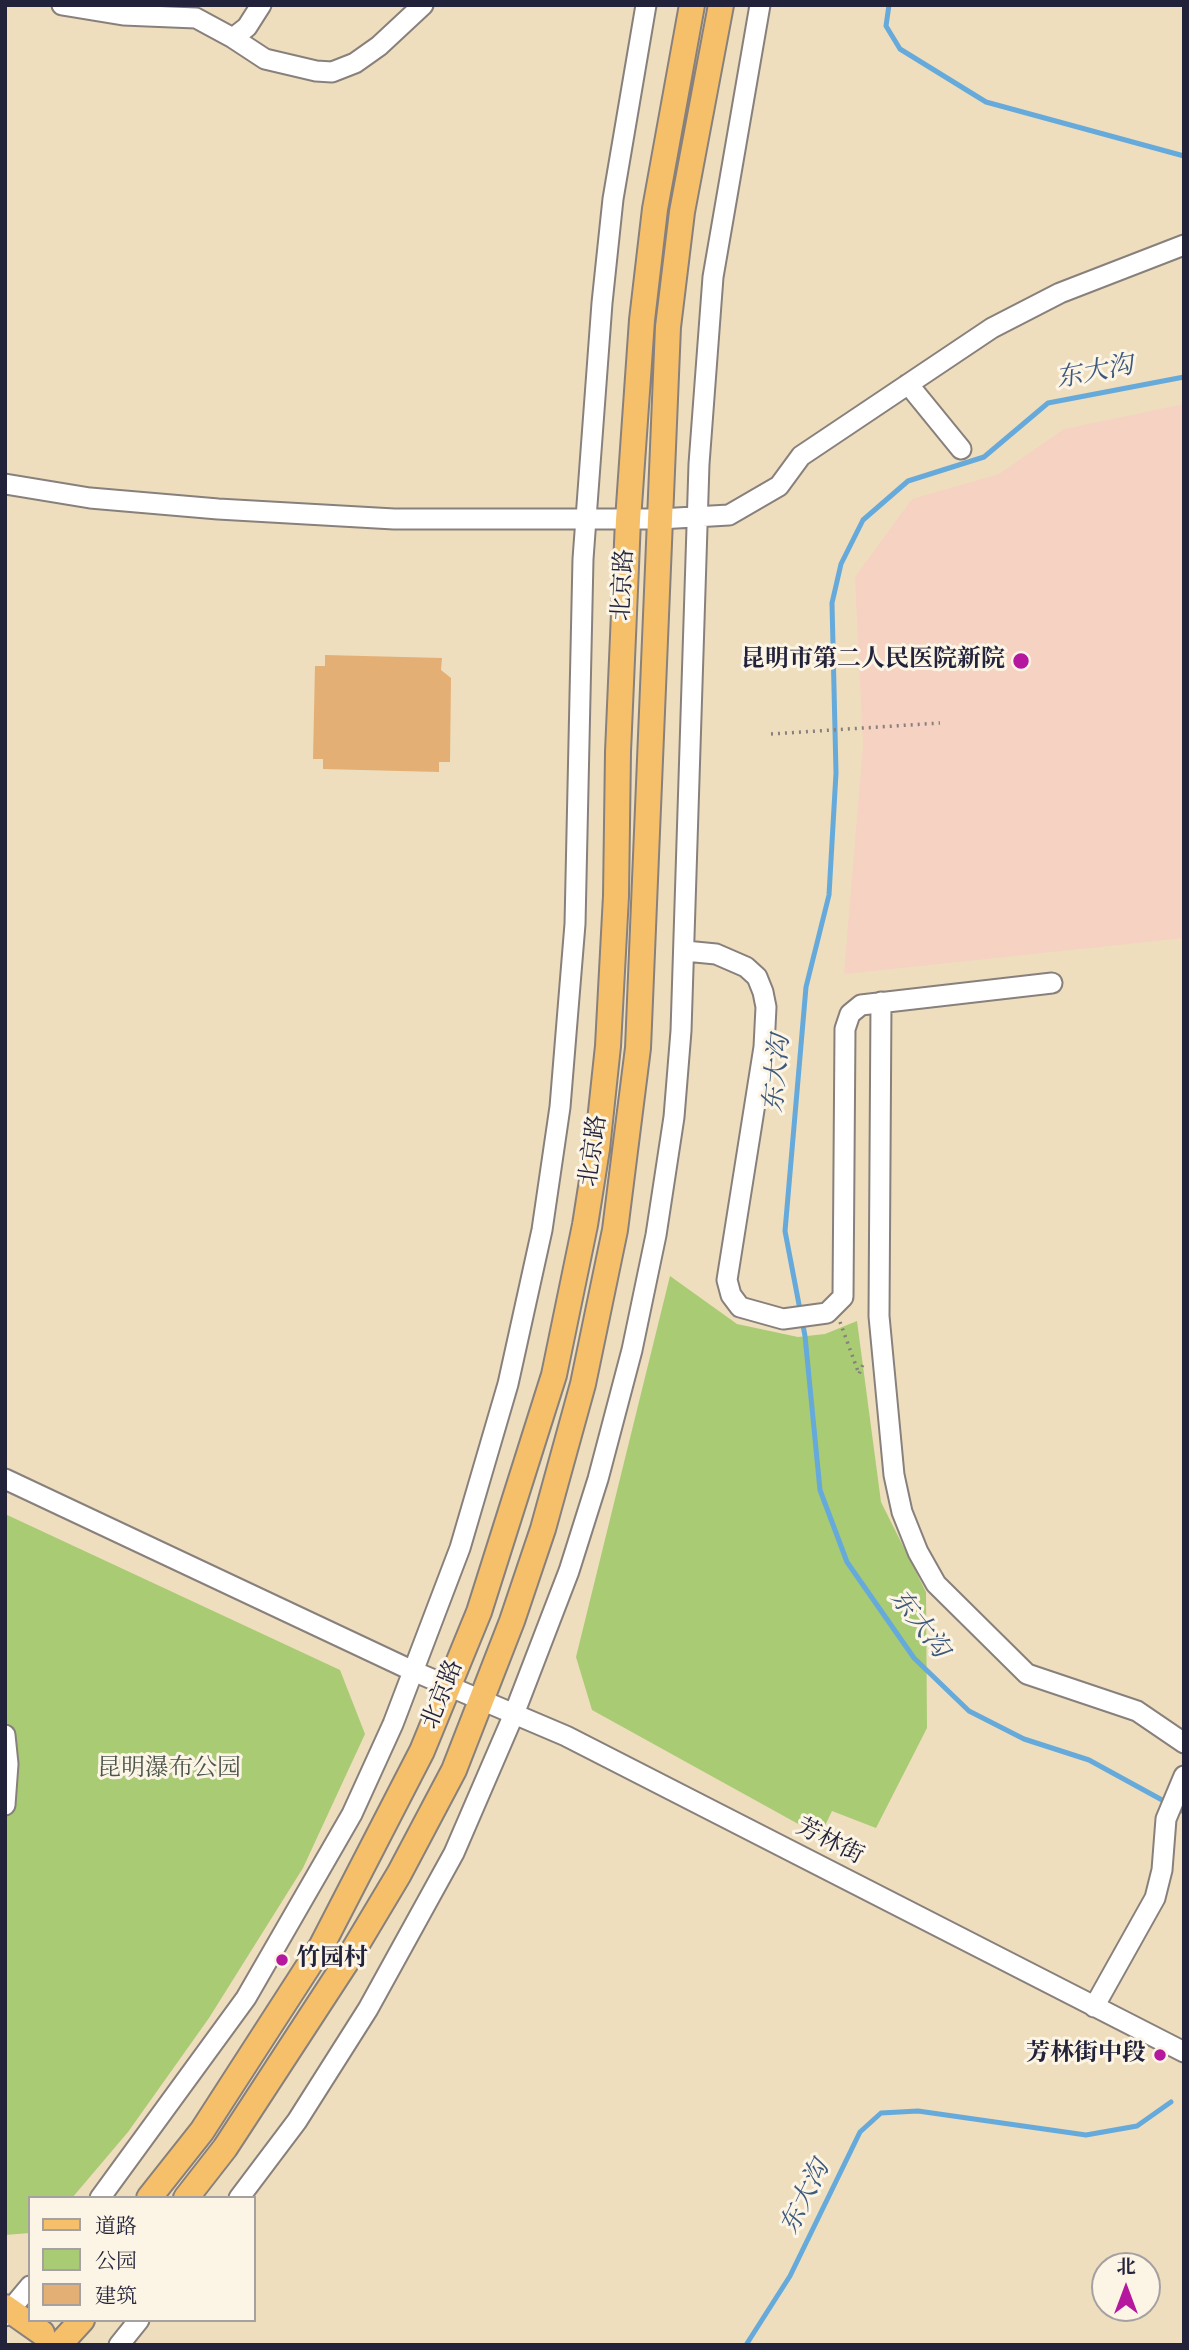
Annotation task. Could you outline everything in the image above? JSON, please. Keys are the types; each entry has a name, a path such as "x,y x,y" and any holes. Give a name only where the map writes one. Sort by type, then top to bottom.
{"main road":[{"name":"北京路","path":"151,2196 202,2131 322,1945 422,1751 479,1612 554,1375 597,1149 608,1046 616,896 618,752 628,520 642,320 655,209 692,5"},
{"name":"北京路","path":"188,2196 225,2148 280,2066 399,1874 454,1770 512,1621 543,1529 583,1384 615,1230 638,1048 668,327 682,212 721,5"},
{"path":"7,2314 60,2335"}],"street":[{"path":"62,5 123,15 196,19 233,38 265,59 332,72 355,63 379,46 423,5"},
{"path":"233,38 247,27 261,5"},
{"path":"101,2196 246,1998 352,1814 413,1671 460,1548 508,1384 542,1230 558,1121 575,924 585,519 613,200 646,5"},
{"path":"240,2196 297,2120 368,2009 454,1853 514,1714 569,1571 598,1479 632,1350 656,1235 674,1117 685,951 697,518 713,276 760,5"},
{"path":"5,484 90,498 218,509 394,519 628,520 729,515 779,486 801,456 992,328 1059,293 1184,245"},
{"path":"908,384 961,449"},
{"path":"685,951 716,954 746,967 757,977 763,992 766,1007 764,1047 727,1280 730,1295 740,1307 783,1319 827,1312 838,1306 845,1286 845,1029 850,1014 861,1005 1052,983"},
{"path":"881,1002 878,1316 894,1475 902,1512 918,1552 936,1584 1027,1674 1136,1711 1184,1743"},
{"name":"芳林街","path":"5,1479 413,1671 566,1736 1184,2052"},
{"path":"5,1735 8,1764 5,1805"},
{"path":"1094,2007 1156,1898 1162,1870 1166,1819 1184,1776"},
{"path":"7,2314 28,2288"},
{"path":"119,2345 137,2322"}],"path":[{"path":"771,734 940,723"},
{"path":"827,1312 844,1324 859,1374 868,1352 881,1350"}],"shaded area":[{"name":"昆明市第二人民医院新院","path":"1184,404 1184,938 844,974 863,745 855,577 912,499 999,474 1064,429"}],"green space":[{"path":"670,1276 737,1324 798,1337 825,1334 857,1321 881,1502 926,1592 927,1728 876,1828 832,1811 820,1836 592,1710 576,1657"},
{"name":"昆明瀑布公园","path":"5,1514 340,1670 365,1734 303,1868 209,2018 128,2132 74,2196 28,2196 28,2233 5,2235"}],"building":[{"path":"325,655 442,658 441,670 451,678 450,762 439,762 439,772 323,769 323,759 313,759 315,666 325,666"}],"waterway":[{"name":"东大沟","path":"889,5 886,26 900,49 986,102 1184,156"},
{"name":"东大沟","path":"1184,377 1048,403 984,457 908,481 863,520 841,564 832,603 836,773 829,895 806,987 785,1231 805,1336 820,1490 847,1562 914,1658 969,1711 1024,1739 1089,1760 1184,1812"},
{"name":"东大沟","path":"746,2345 790,2276 860,2132 881,2113 918,2111 1086,2135 1137,2126 1171,2102"}],"place":[{"name":"昆明市第二人民医院新院","path":"1021,661"},
{"name":"竹园村","path":"282,1960"},
{"name":"芳林街中段","path":"1160,2055"}]}
